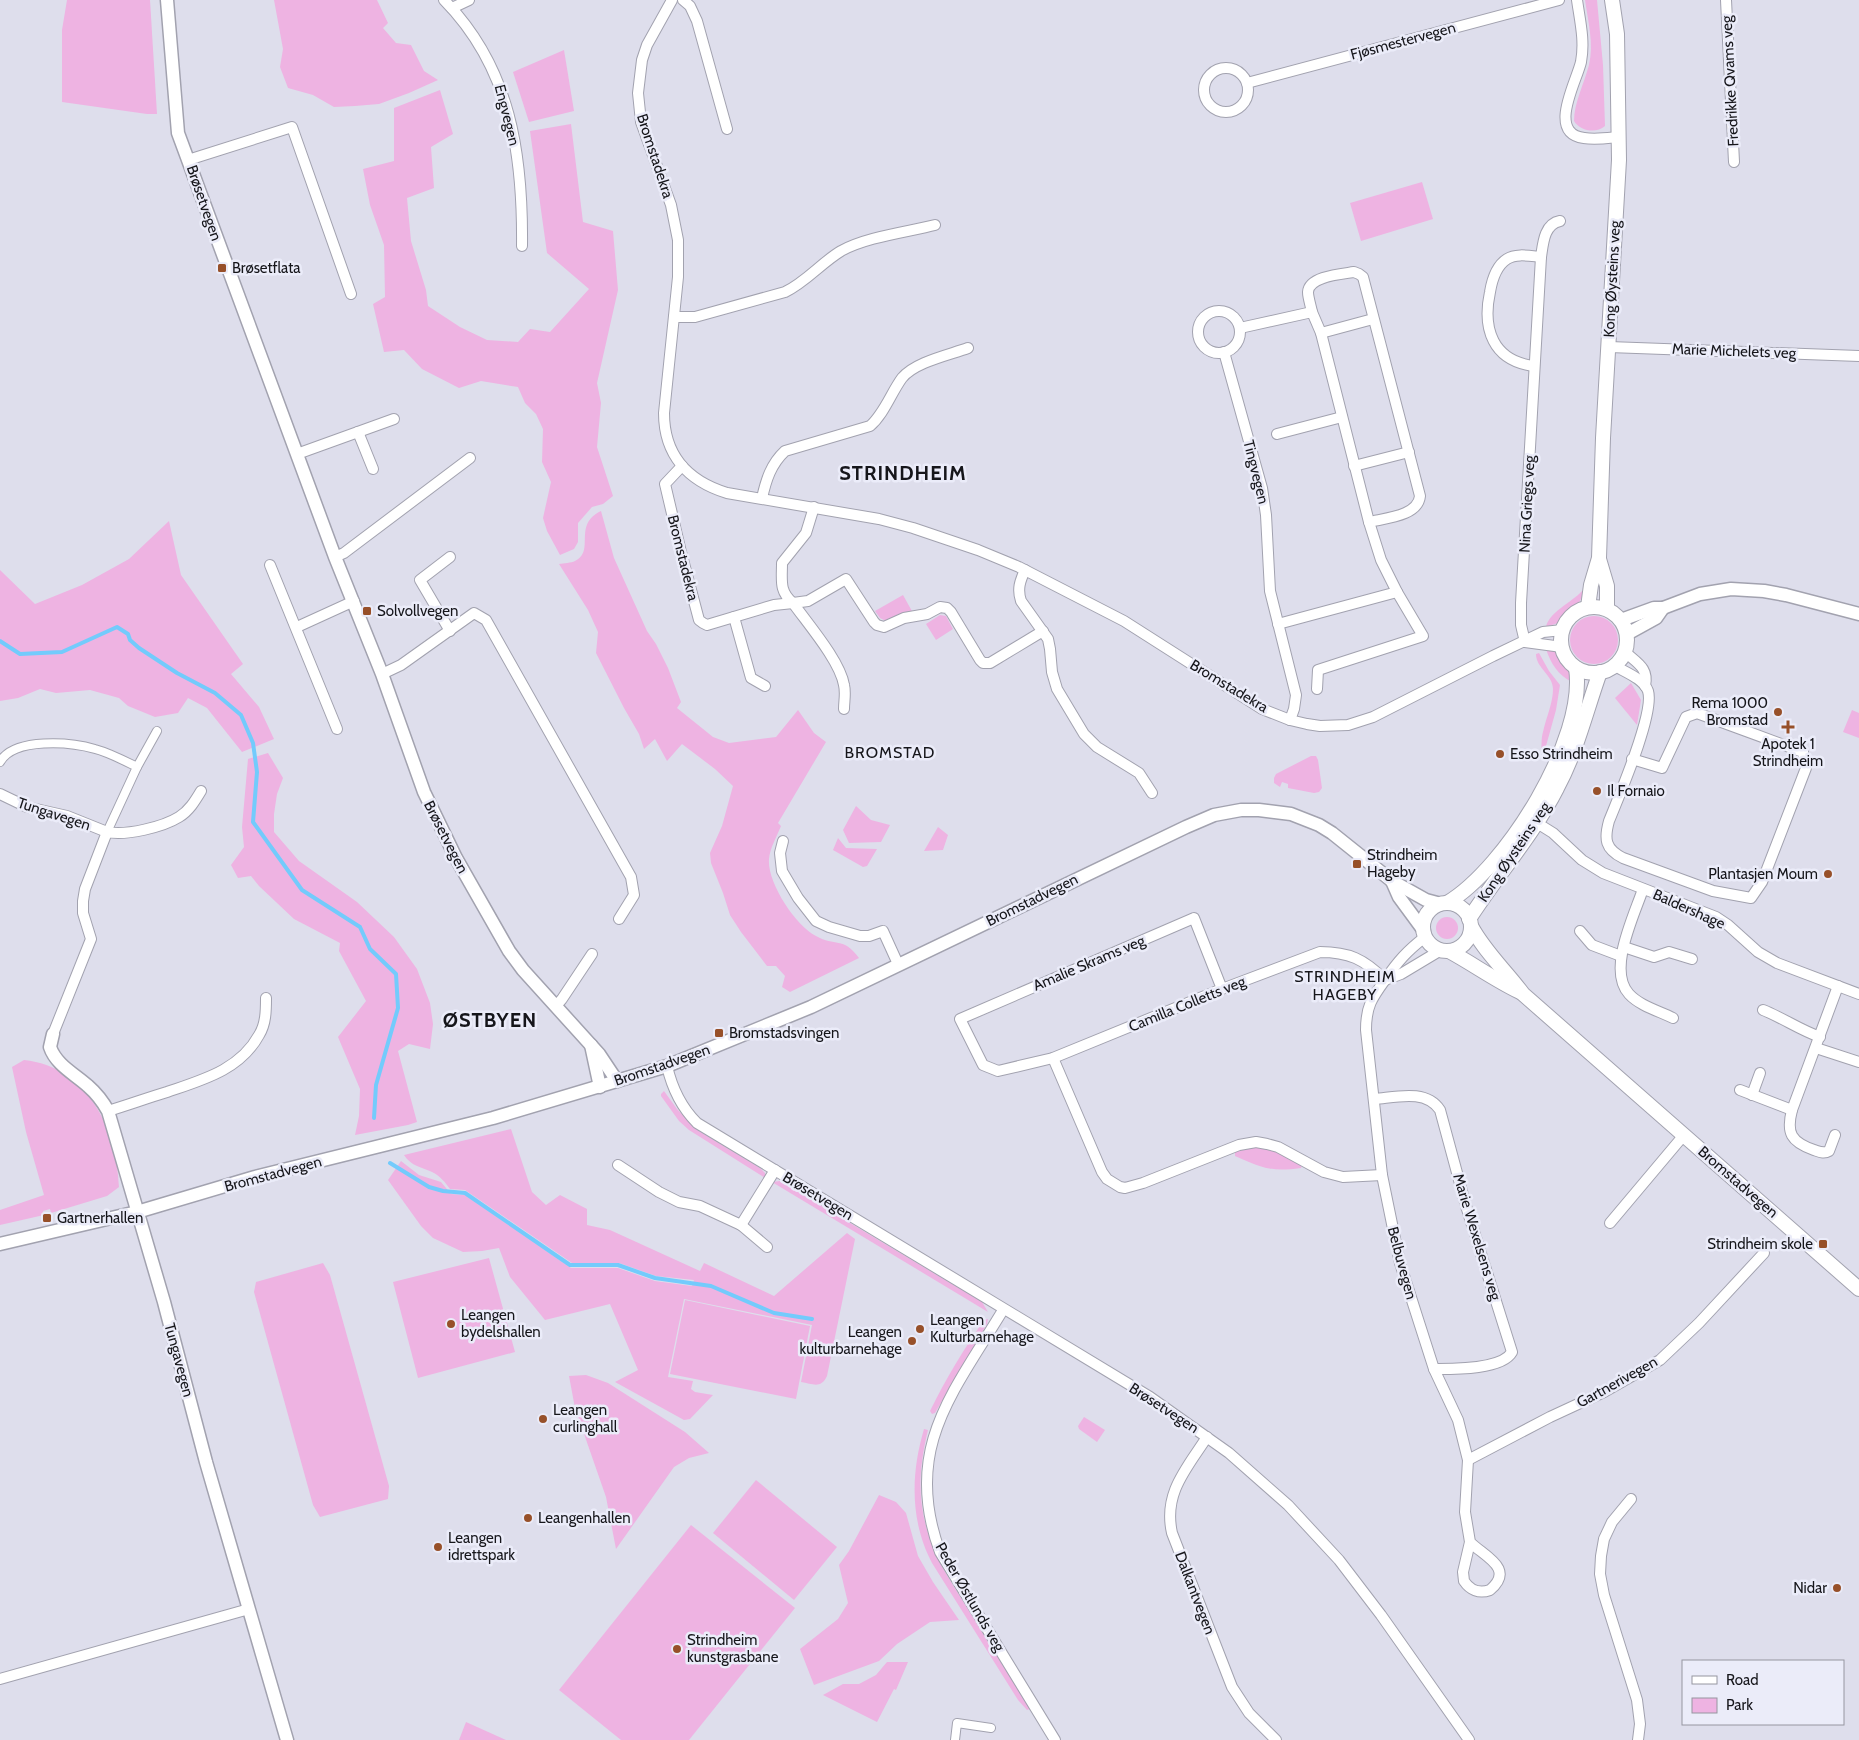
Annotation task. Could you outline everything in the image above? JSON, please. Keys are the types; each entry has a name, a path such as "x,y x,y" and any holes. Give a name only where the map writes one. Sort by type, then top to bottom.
{"main road":[{"name":"Kong Øysteins veg","path":"1588,607 1599,558 1619,137 1617,34 1612,0"},
{"name":"Kong Øysteins veg","path":"1599,558 1607,586 1606,609"},
{"path":"1588,607 1606,609 1621,620 1627,634 1625,652 1615,666 1600,672 1584,671 1576,668 1565,655 1562,647 1563,630 1571,616 1588,607"},
{"name":"Kong Øysteins veg","path":"1444,904 1469,889 1490,866 1522,825 1539,797 1560,752 1569,726 1577,688 1576,668"},
{"name":"Kong Øysteins veg","path":"1470,922 1537,823 1558,788 1569,764 1600,672"},
{"path":"1444,904 1460,907 1470,922 1470,933 1462,945 1445,951 1434,947 1425,934 1423,925 1428,914 1436,906 1444,904"},
{"name":"Bromstadvegen","path":"1470,922 1481,942 1508,973 1523,994 1859,1289"},
{"name":"Bromstadvegen","path":"1445,951 1464,959 1499,982 1523,994"}],"street":[{"name":"Brøsetvegen","path":"167,0 178,133 335,557 382,674 424,792 456,858 509,951 523,970 610,1068 617,1081"},
{"name":"Engvegen","path":"444,0 475,37 498,77 518,162 522,246"},
{"path":"452,8 469,0"},
{"name":"Bromstadekra","path":"672,0 647,46 642,60 638,93 639,108 646,137 675,220 679,258 664,427 673,453 682,466 697,480 716,489 879,519 978,550 1025,570 1124,621 1262,709 1290,720 1320,726 1348,725 1361,722 1543,632 1563,630"},
{"path":"682,0 690,6 695,16 727,128"},
{"name":"Fjøsmestervegen","path":"1247,83 1559,0"},
{"path":"1577,0 1583,48 1577,77 1566,108 1565,122 1569,131 1580,137 1590,139 1619,137"},
{"name":"Fredrikke Qvams veg","path":"1726,0 1734,162"},
{"path":"1220,68 1233,68 1244,77 1247,83 1248,90 1244,103 1232,112 1218,111 1207,102 1204,95 1203,88 1208,76 1220,68"},
{"path":"188,160 292,127 351,294"},
{"name":"Nina Griegs veg","path":"1525,642 1521,625 1521,603 1540,257 1545,234 1551,224 1560,221"},
{"path":"674,318 695,317 785,292 796,287 829,260 849,247 935,225"},
{"path":"1534,366 1516,362 1501,351 1490,336 1486,316 1491,287 1502,263 1514,256 1540,257"},
{"path":"1317,689 1318,670 1423,636 1381,560 1369,522 1308,292 1310,285 1318,279 1354,272 1363,278 1420,496 1419,503 1409,512 1369,522"},
{"path":"1214,311 1230,313 1236,319 1240,328 1237,342 1232,349 1224,352 1216,353 1208,350 1199,339 1198,329 1201,321 1206,315 1214,311"},
{"path":"1240,328 1312,312"},
{"path":"1320,333 1373,319"},
{"name":"Marie Michelets veg","path":"1608,347 1859,356"},
{"path":"762,498 773,465 785,451 870,426 877,420 906,374 918,366 968,348"},
{"name":"Tingvegen","path":"1224,352 1262,488 1266,515 1268,577 1296,695 1290,720"},
{"name":"Tingvegen","path":"1276,434 1342,417"},
{"path":"297,454 394,419"},
{"path":"358,432 373,468"},
{"path":"1354,466 1409,452"},
{"path":"335,557 344,553 470,458"},
{"name":"Bromstadekra","path":"682,466 665,484 680,552 699,620 702,624 774,605 808,601 846,579 874,622 880,627 944,607 951,612 980,660 987,663 1043,631"},
{"path":"814,507 806,533 782,563 782,590 833,659 844,685 844,709"},
{"path":"450,557 420,580 450,631"},
{"path":"270,564 337,729"},
{"path":"1025,570 1020,583 1019,595 1043,631 1050,649 1052,672 1057,689 1084,734 1097,747 1140,773 1152,793"},
{"path":"1621,620 1654,608 1663,608 1700,594 1730,589 1748,589 1786,595 1859,614"},
{"path":"1278,624 1397,592"},
{"path":"297,627 354,601"},
{"path":"1627,634 1656,618 1663,608"},
{"path":"382,674 401,665 474,613 486,620 631,877 634,895 619,919"},
{"path":"734,617 751,678 765,686"},
{"path":"1525,642 1562,647"},
{"path":"1625,652 1644,670 1647,677 1645,686"},
{"path":"1615,666 1645,686 1648,692 1648,709 1606,833 1609,846 1612,851 1623,858 1713,891 1751,898 1762,882 1806,768 1803,752 1697,713 1686,717 1662,768 1632,759"},
{"path":"108,832 137,767 157,731"},
{"path":"0,762 9,751 20,747 43,744 69,744 96,749 137,767"},
{"name":"Tungavegen","path":"0,794 27,807 67,816 108,832 124,834 169,822 187,811 201,791"},
{"name":"Bromstadvegen","path":"0,1244 137,1212 255,1177 493,1118 667,1066 811,1008 898,964 1186,826 1214,815 1241,810 1291,814 1319,825 1349,846 1392,881 1426,900 1444,904"},
{"name":"Baldershage","path":"1537,823 1553,833 1574,853 1592,866 1615,878 1716,917 1768,958 1859,994"},
{"name":"Tungavegen","path":"108,832 85,889 82,913 91,939 53,1034 50,1047 55,1059 88,1086 108,1111 164,1302 206,1462 287,1740"},
{"path":"782,840 780,853 782,871 787,882 808,913 821,925 860,936 868,936 882,931 898,964"},
{"name":"Bromstadvegen","path":"1392,881 1400,897 1425,934"},
{"name":"Baldershage","path":"1643,889 1622,952 1622,978 1628,993 1643,1004 1673,1018"},
{"name":"Amalie Skrams veg","path":"983,1065 960,1019 1194,918 1222,989"},
{"path":"1580,930 1592,945 1654,957 1669,952 1692,959"},
{"name":"Belbuvegen","path":"1425,934 1393,966 1371,999 1366,1020 1382,1175 1400,1263 1434,1369 1458,1420 1468,1460 1465,1512 1470,1542 1463,1572 1464,1581 1473,1590 1480,1592 1490,1590 1498,1581 1500,1575 1499,1568 1496,1563 1470,1542"},
{"path":"1384,980 1401,974 1445,951"},
{"name":"Camilla Colletts veg","path":"983,1065 998,1071 1053,1058 1222,989 1320,952 1336,952 1352,956 1374,969 1384,980"},
{"path":"556,1006 592,954"},
{"path":"1835,1135 1827,1153 1824,1153 1802,1146 1791,1135 1789,1129 1792,1110 1838,986"},
{"path":"108,1111 214,1075 237,1061 246,1053 260,1034 264,1025 266,998"},
{"path":"1763,1010 1783,1018 1802,1031 1820,1037"},
{"name":"Brøsetvegen","path":"590,1044 600,1087"},
{"path":"1816,1048 1859,1062"},
{"path":"1053,1058 1102,1172 1107,1180 1120,1188 1143,1183 1239,1145 1256,1142 1278,1147 1324,1172 1343,1177 1382,1175"},
{"name":"Brøsetvegen","path":"667,1066 671,1084 681,1104 697,1123 1146,1395 1207,1436 1237,1460 1288,1505 1333,1553 1386,1622 1469,1740"},
{"path":"1752,1095 1760,1073"},
{"path":"1740,1090 1792,1110"},
{"name":"Marie Wexelsens veg","path":"1375,1099 1409,1096 1424,1097 1430,1099 1440,1110 1466,1206 1512,1352 1510,1356 1482,1367 1434,1369"},
{"name":"Bromstadvegen","path":"1610,1223 1684,1135"},
{"path":"618,1166 659,1192 679,1202 700,1206 741,1225 767,1247"},
{"name":"Brøsetvegen","path":"741,1225 775,1170"},
{"name":"Gartnerivegen","path":"1468,1460 1550,1416 1604,1392 1660,1360 1700,1324 1764,1253"},
{"name":"Peder Østlunds veg","path":"1003,1310 943,1409 930,1450 927,1470 927,1498 932,1530 940,1552 1055,1740"},
{"name":"Dalkantvegen","path":"1207,1436 1176,1485 1171,1500 1169,1521 1232,1687 1249,1713 1276,1740"},
{"path":"1631,1499 1612,1522 1604,1538 1600,1574 1604,1595 1637,1700 1640,1724 1638,1740"},
{"path":"0,1679 249,1609"},
{"path":"954,1740 957,1723 991,1728"}],"green space":[{"path":"67,0 150,0 157,114 62,102 62,30"},
{"path":"274,0 377,0 388,23 383,28 396,43 411,45 424,71 438,80 379,104 355,106 334,107 313,95 288,88 280,67 283,49"},
{"path":"1585,0 1597,0 1603,65 1605,126 1593,131 1580,127 1574,121 1576,107 1589,65 1591,49"},
{"path":"564,50 574,111 529,122 513,72"},
{"path":"440,90 453,134 431,147 434,188 407,198 411,241 426,290 428,306 460,327 487,340 518,342 530,329 550,332 589,289 547,253 530,131 571,124 583,222 613,231 618,290 597,383 601,403 597,447 613,496 603,504 592,507 578,523 578,542 574,549 560,555 547,531 543,518 551,482 542,462 543,429 536,414 525,403 518,387 481,381 459,388 422,369 404,350 384,352 373,304 385,297 384,245 370,205 363,169 394,161 394,108"},
{"path":"1422,182 1433,219 1361,241 1350,203"},
{"path":"601,511 614,558 647,631 668,668 681,702 677,708 713,737 729,743 776,737 798,710 814,733 826,742 778,823 781,826 771,851 769,859 770,868 777,891 800,923 816,936 843,944 859,958 790,992 782,987 785,976 776,966 767,966 730,915 711,863 710,853 722,826 733,786 715,769 682,744 667,761 655,739 644,749 639,734 596,653 598,632 588,610 559,564 573,562 581,557 584,551 588,523 592,517"},
{"path":"169,521 181,575 243,664 231,674 259,707 274,739 242,752 207,708 188,698 178,713 155,717 128,706 119,698 90,690 56,693 40,689 18,698 0,701 0,570 35,604 82,585 129,559"},
{"path":"1582,591 1585,592 1578,604 1566,613 1558,623 1546,627 1556,612"},
{"path":"903,595 913,613 897,615 886,621 880,618 875,611"},
{"path":"940,615 946,616 953,629 936,640 926,624"},
{"path":"1589,616 1599,616 1611,623 1618,635 1618,645 1611,657 1599,664 1589,664 1581,660 1574,653 1570,645 1570,635 1574,627 1581,620"},
{"path":"1546,649 1561,656 1565,661 1570,671 1572,682 1556,668 1550,660"},
{"path":"1539,653 1549,671 1560,685 1556,710 1546,746 1541,752 1542,734 1551,705 1553,689 1550,680 1537,659 1536,654"},
{"path":"1631,683 1641,700 1637,725 1615,698"},
{"path":"1852,710 1859,713 1859,738 1843,732"},
{"path":"268,753 283,778 277,794 274,832 299,861 357,902 394,937 417,969 430,1003 433,1024 430,1049 409,1044 398,1051 417,1122 355,1135 359,1116 360,1089 338,1037 366,1001 339,951 340,943 294,919 251,876 238,878 231,865 244,847 242,827 248,759"},
{"path":"1311,756 1316,756 1318,760 1322,788 1319,792 1314,793 1288,788 1288,784 1282,782 1280,787 1274,783 1276,774"},
{"path":"856,806 871,820 890,825 881,842 849,843 843,830"},
{"path":"938,827 948,835 943,850 924,851"},
{"path":"838,838 846,848 877,849 867,866 863,867 833,850"},
{"path":"1447,917 1455,920 1458,928 1455,936 1447,939 1439,936 1436,928 1439,920"},
{"path":"24,1060 46,1065 66,1075 82,1088 95,1104 105,1123 112,1144 117,1165 119,1187 107,1196 51,1213 50,1209 43,1211 44,1215 0,1225 0,1210 44,1195 26,1132 12,1067"},
{"path":"664,1091 677,1109 697,1130 760,1168 765,1173 765,1178 689,1130 679,1121 661,1096"},
{"path":"511,1129 532,1192 546,1205 560,1195 587,1209 587,1225 610,1230 700,1271 704,1263 774,1296 847,1233 855,1239 825,1380 816,1385 801,1382 812,1325 684,1299 668,1377 693,1381 691,1389 695,1392 713,1395 690,1419 684,1420 615,1382 638,1370 610,1304 545,1320 510,1277 499,1248 463,1252 433,1238 421,1226 388,1180 401,1161 419,1175 441,1182 451,1194 465,1195 571,1268 618,1268 655,1281 692,1286 694,1280 656,1276 619,1263 572,1263 465,1190 450,1189 437,1175 413,1164 404,1155"},
{"path":"1255,1146 1271,1149 1302,1165 1301,1168 1282,1170 1267,1168 1252,1164 1235,1156 1235,1152 1240,1149"},
{"path":"780,1181 982,1302 988,1312 772,1182"},
{"path":"489,1258 515,1352 418,1378 393,1282"},
{"path":"323,1263 330,1275 389,1486 388,1499 320,1517 313,1505 254,1292 256,1282"},
{"path":"685,1300 810,1326 796,1399 670,1374"},
{"path":"988,1319 987,1324 935,1413 932,1414 930,1411 955,1365 984,1320"},
{"path":"586,1375 608,1383 685,1432 709,1453 689,1458 674,1467 616,1549 606,1497 575,1408 569,1376"},
{"path":"1084,1417 1105,1430 1097,1442 1079,1429 1078,1426"},
{"path":"924,1429 928,1430 921,1470 922,1506 931,1541 948,1577 1030,1709 1027,1710 1018,1700 932,1563 925,1547 915,1501 915,1472"},
{"path":"756,1480 837,1547 794,1600 713,1533"},
{"path":"879,1495 896,1502 906,1513 918,1556 959,1620 930,1622 897,1644 879,1661 814,1685 800,1649 838,1619 848,1603 839,1565 849,1551"},
{"name":"Strindheim kunstgrasbane","path":"691,1525 795,1608 689,1740 621,1740 559,1690"},
{"path":"887,1662 908,1662 896,1690 894,1689 877,1722 823,1695 843,1684 859,1684 876,1675"},
{"path":"466,1722 506,1740 459,1740"}],"waterway":[{"path":"0,641 20,654 62,652 117,627 128,634 130,640 139,648 177,673 215,693 241,715 253,743 257,772 253,822 302,890 360,927 370,949 396,974 398,1008 376,1085 374,1118"},
{"path":"390,1163 429,1187 443,1191 465,1193 570,1265 618,1265 655,1278 711,1286 774,1313 812,1319"}],"place":[{"name":"Brøsetflata","path":"222,268"},
{"name":"Solvollvegen","path":"367,611"},
{"name":"Rema 1000 Bromstad","path":"1778,712"},
{"name":"Apotek 1 Strindheim","path":"1788,727"},
{"name":"Esso Strindheim","path":"1500,754"},
{"name":"Il Fornaio","path":"1597,791"},
{"name":"Strindheim Hageby","path":"1357,864"},
{"name":"Plantasjen Moum","path":"1828,874"},
{"name":"Bromstadsvingen","path":"719,1033"},
{"name":"Gartnerhallen","path":"47,1218"},
{"name":"Strindheim skole","path":"1823,1244"},
{"name":"Leangen bydelshallen","path":"451,1324"},
{"name":"Leangen Kulturbarnehage","path":"920,1329"},
{"name":"Leangen kulturbarnehage","path":"912,1341"},
{"name":"Leangen curlinghall","path":"543,1419"},
{"name":"Leangenhallen","path":"528,1518"},
{"name":"Leangen idrettspark","path":"438,1547"},
{"name":"Nidar","path":"1837,1588"},
{"name":"Strindheim kunstgrasbane","path":"677,1649"}],"district":[{"name":"STRINDHEIM","path":"903,473"},
{"name":"BROMSTAD","path":"890,752"},
{"name":"STRINDHEIM HAGEBY","path":"1345,985"},
{"name":"ØSTBYEN","path":"490,1020"}]}
